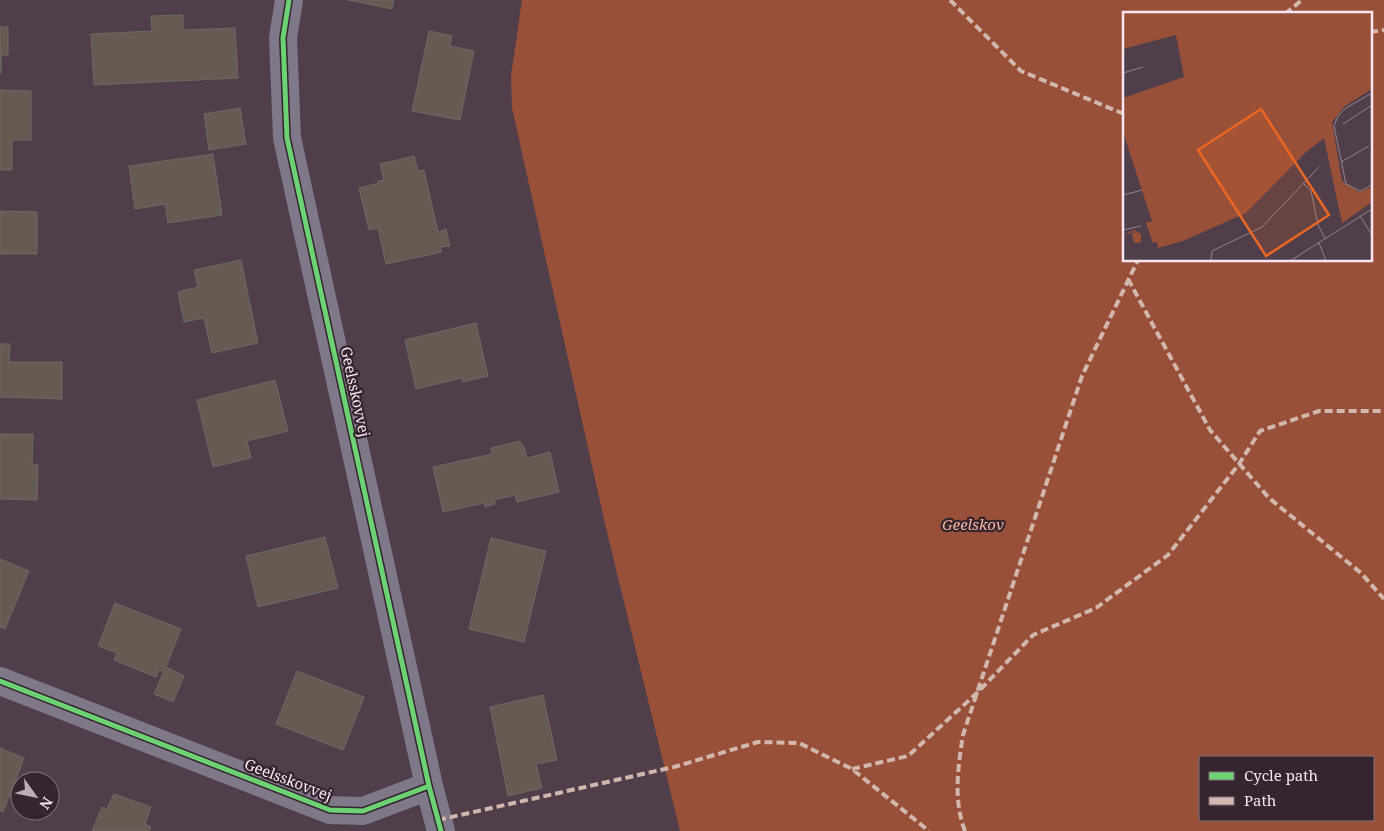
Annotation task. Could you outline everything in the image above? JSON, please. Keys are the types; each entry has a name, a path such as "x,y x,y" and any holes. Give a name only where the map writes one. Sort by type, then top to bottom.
{"street":[{"name":"Geelsskovvej","path":"289,0 283,38 287,138 429,786 442,831"},
{"name":"Geelsskovvej","path":"0,681 330,810 363,811 429,786"}],"green space":[{"name":"Geelskov","path":"522,0 1384,0 1384,831 680,831 606,528 512,108 511,76"}],"building":[{"path":"348,0 394,0 392,9"},
{"path":"183,15 183,30 235,28 238,78 94,85 91,34 152,31 151,16"},
{"path":"0,27 8,27 8,55 1,56 1,74"},
{"path":"429,31 452,36 450,46 474,51 460,120 412,111"},
{"path":"0,90 31,91 31,140 12,140 12,170 0,170"},
{"path":"240,108 246,144 209,150 204,114"},
{"path":"213,154 222,215 168,223 165,204 135,209 129,166"},
{"path":"414,156 418,171 424,170 438,232 446,229 450,246 440,247 442,252 386,264 378,228 369,230 359,188 384,180 380,164"},
{"path":"0,211 37,212 37,254 0,254"},
{"path":"241,260 258,343 212,353 204,318 184,322 178,292 198,287 194,270"},
{"path":"476,323 488,376 463,382 462,378 416,389 405,340"},
{"path":"0,344 10,344 9,362 62,362 62,399 0,397"},
{"path":"275,380 288,431 247,441 251,458 213,467 197,400"},
{"path":"0,434 33,434 32,465 38,465 37,500 0,499"},
{"path":"520,441 522,446 524,446 527,458 550,452 559,492 517,502 515,495 494,500 495,504 485,507 484,503 443,512 433,467 492,454 491,448"},
{"path":"325,537 338,588 258,607 246,556"},
{"path":"491,538 546,551 524,642 469,629"},
{"path":"0,559 29,571 5,629 0,627"},
{"path":"115,603 181,629 166,667 184,676 173,702 154,694 164,671 159,670 156,677 114,660 117,653 98,646"},
{"path":"297,671 364,697 343,750 276,724"},
{"path":"543,695 557,760 536,764 542,788 508,796 490,707"},
{"path":"0,748 24,758 19,771 10,771 10,794 3,812 0,811"},
{"path":"114,794 151,807 145,824 151,827 149,831 92,831 102,807 107,809"}],"marked path":[{"path":"950,0 1021,71 1123,114"},
{"path":"1287,12 1302,0"},
{"path":"1372,32 1384,30"},
{"path":"965,831 961,819 958,795 958,771 963,735 1082,376 1138,261"},
{"path":"1128,279 1210,430 1269,498 1361,573 1384,599"},
{"path":"852,769 908,756 977,693 1033,635 1096,608 1168,555 1239,464 1260,431 1319,411 1384,411"},
{"path":"438,820 674,767 758,742 799,743 852,769 929,831"}],"cycle path":[{"path":"289,0 283,38 287,138 429,786 441,831"},
{"path":"0,681 330,810 363,811 429,786"}]}
